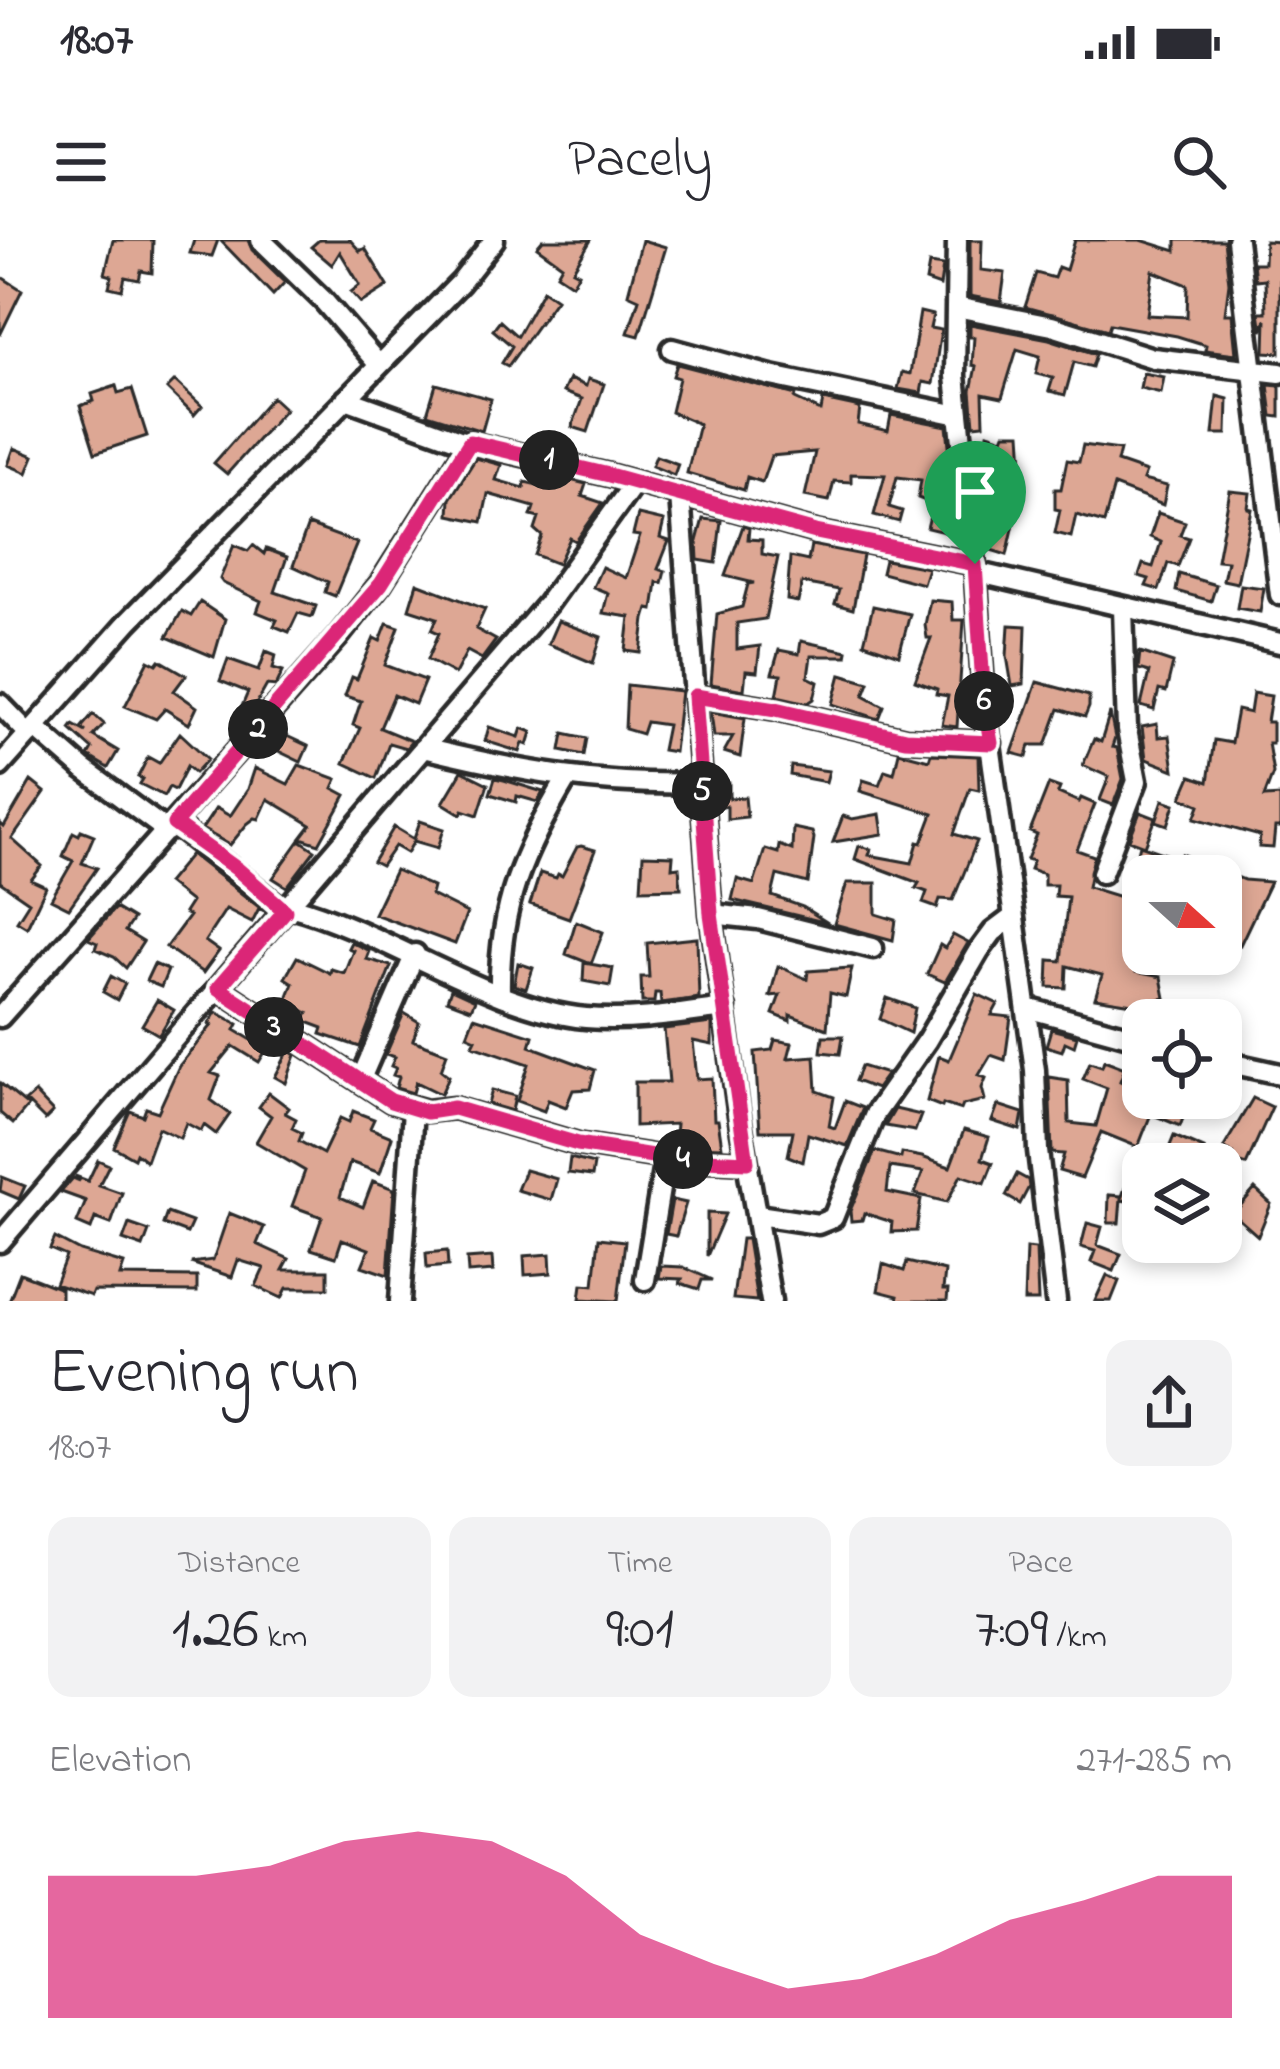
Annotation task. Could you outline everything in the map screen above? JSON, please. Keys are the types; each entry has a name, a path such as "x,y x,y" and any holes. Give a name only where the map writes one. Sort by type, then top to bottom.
{"street":[{"path":"261,240 322,299 379,365"},
{"path":"0,766 128,622 460,282 494,240"},
{"path":"957,240 959,415 984,701 1027,1008 1056,1301"},
{"path":"1237,240 1280,595"},
{"path":"956,307 1052,326 1153,358 1280,373"},
{"path":"672,349 771,376 959,415"},
{"path":"346,399 470,442 816,532 1280,643"},
{"path":"0,1017 381,584 470,442"},
{"path":"0,1242 547,604 635,482"},
{"path":"680,495 711,914 771,1301"},
{"path":"1102,873 1137,781 1127,730 1123,608"},
{"path":"695,696 905,739 991,743"},
{"path":"0,704 83,769 237,869 288,908 344,922 500,993 584,1018 725,1008"},
{"path":"423,748 567,778 630,784 701,783"},
{"path":"500,993 501,940 515,876 531,837 567,778"},
{"path":"711,914 758,919 872,947"},
{"path":"758,1215 818,1224 833,1218 875,1114 927,1040 979,951 1012,917"},
{"path":"360,1081 415,954"},
{"path":"218,988 412,1110 454,1108 578,1144 665,1158 747,1162"},
{"path":"1027,1008 1122,1034"},
{"path":"1242,1065 1280,1074"},
{"path":"400,1301 412,1110"},
{"path":"645,1280 665,1158"}],"building":[{"path":"113,240 153,240 152,273 141,271 139,280 125,277 122,290 109,287 112,276 105,274"},
{"path":"194,240 218,240 212,256 190,253"},
{"path":"220,240 248,240 252,250 285,282 273,295"},
{"path":"319,240 350,240 360,251 365,248 388,286 361,303 351,292 360,285 340,252 332,265 311,247"},
{"path":"543,240 591,240 573,270 579,273 572,284 557,274 562,265 537,247"},
{"path":"642,240 666,247 639,336 628,333 639,299 628,294"},
{"path":"970,240 982,240 981,270 1005,273 1001,302 970,296"},
{"path":"1075,240 1141,240 1176,251 1176,240 1224,240 1229,283 1225,314 1232,314 1236,354 1205,350 1206,345 1177,336 1110,324 1108,330 1025,307 1036,273 1054,278 1058,267 1066,270","holes":["1153,271 1188,285 1187,317 1147,315"]},
{"path":"1265,241 1280,242 1280,353 1265,352 1266,319 1262,331 1259,312 1266,312 1265,279 1255,280 1253,263 1264,263"},
{"path":"929,264 943,266 940,286 926,281"},
{"path":"0,276 22,290 0,335"},
{"path":"543,290 556,299 508,366 502,363 512,346 493,330 500,321 517,336"},
{"path":"920,312 933,315 930,328 941,330 933,384 923,382 921,393 898,389 902,372 910,374"},
{"path":"970,324 1049,339 1096,354 1092,367 1074,362 1065,395 1049,391 1053,378 1036,374 1040,356 1017,349 1002,398 983,394 984,424 974,425 971,391 976,366 972,365"},
{"path":"677,364 796,395 795,399 821,411 823,400 860,408 858,424 888,431 891,415 947,426 955,502 948,533 927,528 933,504 918,498 921,480 897,477 889,507 902,511 899,522 874,515 885,475 851,474 851,482 834,481 829,501 805,496 815,452 771,456 762,482 747,477 744,490 687,473 699,424 671,412 679,378 673,376"},
{"path":"1143,373 1164,377 1161,393 1140,388"},
{"path":"569,379 586,386 588,379 604,384 588,432 572,427 582,399 563,392"},
{"path":"175,381 202,406 194,415 167,389"},
{"path":"436,384 491,399 482,431 427,414"},
{"path":"1268,385 1280,386 1280,417 1272,416"},
{"path":"116,386 118,393 132,389 147,436 95,453 80,406 94,401 92,394"},
{"path":"1217,396 1228,399 1227,434 1213,434"},
{"path":"272,397 285,409 227,474 214,463"},
{"path":"988,433 1003,438 1005,433 1021,433 1024,480 999,478 999,500 1019,502 1007,555 991,550 999,524 988,525 988,456 984,455"},
{"path":"1083,445 1120,450 1117,462 1146,472 1143,480 1167,486 1163,505 1114,486 1104,523 1076,515 1071,537 1055,533 1060,510 1055,509 1055,489 1061,489 1067,460 1079,462"},
{"path":"14,448 34,456 27,473 8,465"},
{"path":"656,456 678,464 674,475 652,466"},
{"path":"476,458 501,465 496,480 524,488 525,482 546,487 550,475 586,484 582,496 603,503 576,541 570,538 558,564 535,555 542,536 535,530 539,518 531,516 534,507 488,494 482,522 449,515 450,499"},
{"path":"1230,491 1250,493 1248,508 1252,509 1237,583 1223,580 1227,561 1217,560"},
{"path":"1158,513 1185,522 1180,535 1189,538 1178,566 1168,563 1159,590 1146,586 1149,579 1139,576 1143,564 1153,567 1161,542 1150,537"},
{"path":"638,515 664,521 660,538 669,541 658,569 665,571 662,583 657,582 653,610 648,609 645,619 641,653 626,651 630,617 603,613 608,593 593,587 602,567 626,578 640,536 633,535"},
{"path":"703,519 721,521 716,563 698,560"},
{"path":"308,525 357,543 335,596 325,592 328,582 293,566"},
{"path":"743,526 749,528 748,539 762,540 762,554 778,557 765,619 737,623 737,649 760,646 757,672 746,671 744,690 711,684 717,614 742,607 748,584 754,583 725,576"},
{"path":"234,545 248,551 253,545 264,554 266,549 287,557 275,592 316,606 312,617 298,613 289,632 274,626 277,620 257,612 261,601 223,583 220,579"},
{"path":"811,545 863,555 853,609 835,604 839,590 802,583 798,602 787,600 790,557 808,561"},
{"path":"885,560 928,568 923,584 882,573"},
{"path":"1179,574 1216,585 1211,601 1176,591"},
{"path":"417,583 485,609 476,629 496,640 482,659 467,651 455,674 428,659 439,633 432,630 437,618 409,609"},
{"path":"1241,585 1264,588 1260,612 1237,608"},
{"path":"930,600 952,602 953,620 964,620 957,727 942,725 948,696 915,681 931,638 927,638 925,625"},
{"path":"200,602 225,619 214,657 167,637 182,611 191,616"},
{"path":"873,606 910,614 899,655 864,643"},
{"path":"558,621 601,637 593,663 548,644"},
{"path":"387,623 399,627 385,665 425,680 415,704 394,695 380,728 412,741 406,748 389,743 376,778 344,763 360,728 353,725 361,701 345,696 374,638 380,641"},
{"path":"1009,625 1026,626 1024,684 1012,686 1007,656"},
{"path":"801,641 847,651 846,656 811,656 808,677 818,682 814,699 808,703 777,696 781,675 772,674 779,650 799,654"},
{"path":"266,651 276,655 273,668 283,671 276,686 267,685 250,715 240,711 248,692 220,681 228,659 259,670"},
{"path":"1140,652 1173,663 1166,692 1159,690 1154,710 1141,706 1149,672 1138,669"},
{"path":"149,660 157,664 160,660 186,675 174,691 197,707 189,724 165,709 156,719 125,706"},
{"path":"841,674 869,682 864,695 884,706 879,719 833,704"},
{"path":"1037,682 1089,696 1089,707 1085,717 1059,709 1046,745 1030,745 1027,757 1012,753"},
{"path":"627,685 681,691 674,752 662,750 667,725 646,722 642,734 625,729"},
{"path":"1253,693 1271,696 1267,722 1272,722 1272,743 1268,743 1273,773 1264,797 1280,796 1280,828 1275,828 1273,848 1259,847 1260,836 1195,818 1200,805 1182,797 1191,776 1208,782 1214,740 1231,743 1237,710 1250,713"},
{"path":"711,712 745,718 740,757 724,752 733,736 714,736"},
{"path":"1110,713 1112,747 1117,748 1123,779 1113,805 1100,800 1109,777 1083,765 1094,739 1101,742"},
{"path":"93,714 104,724 93,736 118,751 108,768 88,756 92,749 70,729 73,725 86,732 81,728"},
{"path":"1157,724 1158,737 1169,736 1174,770 1146,759 1142,727"},
{"path":"489,727 519,737 522,728 532,732 520,752 485,741"},
{"path":"276,731 308,746 301,762 268,746"},
{"path":"180,733 208,759 195,773 187,766 175,790 169,787 164,796 140,784 143,779 138,777 148,757 159,763"},
{"path":"564,733 587,738 584,755 561,750"},
{"path":"899,752 929,760 931,754 978,756 979,790 970,788 954,834 977,841 953,900 940,899 937,908 923,903 927,892 916,888 919,883 855,859 859,846 871,849 869,855 912,863 918,842 922,843 933,814 860,791 863,780 879,785 885,770 894,773"},
{"path":"299,765 337,779 333,788 346,795 319,844 301,838 311,825 268,799 259,819 247,824 230,845 202,829 216,808 230,816 255,768 288,784"},
{"path":"791,766 829,771 826,782 790,775"},
{"path":"462,771 488,784 478,815 463,810 461,814 443,803"},
{"path":"495,778 543,792 538,802 517,796 516,802 490,794"},
{"path":"31,781 45,792 12,839 42,866 31,880 46,887 27,927 17,921 29,902 0,882 0,823 4,827"},
{"path":"729,783 729,798 745,797 747,817 727,819 727,806 717,806 715,784"},
{"path":"1049,784 1060,788 1058,793 1095,804 1077,850 1094,856 1088,887 1122,897 1122,975 1161,977 1165,998 1122,1002 1095,998 1102,975 1067,966 1066,988 1048,987 1049,960 1061,961 1068,897 1055,896 1056,885 1044,885 1044,874 1030,869 1033,861 1027,859 1037,835 1030,832"},
{"path":"1163,800 1175,804 1168,825 1156,821"},
{"path":"1140,812 1156,818 1145,846 1129,840"},
{"path":"880,814 883,834 833,842 843,816"},
{"path":"420,821 444,829 438,848 414,841 407,853 395,846 381,866 373,862 394,827 414,839"},
{"path":"793,828 812,832 814,838 808,883 777,875 772,896 828,923 732,900 737,879 754,884 765,849 778,853 779,845 792,850"},
{"path":"81,830 94,835 82,863 97,868 69,908 51,899 73,861 63,856 73,832 79,835"},
{"path":"300,840 315,850 287,887 273,878"},
{"path":"1140,845 1169,855 1137,855"},
{"path":"581,846 595,850 569,918 530,904 540,873 562,876"},
{"path":"191,854 264,911 259,908 252,922 226,909 205,941 219,951 203,973 166,947 189,916 184,913 191,902 167,883"},
{"path":"643,855 673,856 672,868 679,867 681,888 641,889"},
{"path":"395,870 433,887 431,895 467,913 455,944 374,914"},
{"path":"1242,879 1270,882 1242,941"},
{"path":"847,883 876,883 876,914 896,920 893,940 834,924"},
{"path":"115,908 133,919 125,931 143,942 126,968 95,949 97,943 88,939"},
{"path":"576,921 603,932 591,964 566,954"},
{"path":"953,935 968,943 945,982 927,974 940,945 945,948"},
{"path":"697,938 699,998 661,1003 660,993 655,993 654,1002 642,1002 641,977 649,977 647,943"},
{"path":"351,942 369,951 366,959 391,966 360,1047 321,1034 323,1028 304,1021 308,1013 286,1001 293,983 285,978 297,957 330,973 331,969 344,973 353,950 348,948"},
{"path":"518,963 533,968 526,989 514,985"},
{"path":"584,963 613,968 610,986 583,981"},
{"path":"154,964 168,970 161,987 146,981"},
{"path":"778,966 807,979 808,971 852,968 846,997 830,993 827,1029 773,1014 780,995 770,996"},
{"path":"111,976 125,984 117,1000 103,992"},
{"path":"451,989 475,1000 471,1009 447,1000"},
{"path":"977,994 998,1004 992,1015 1011,1017 1005,1060 991,1055 979,1075 986,1078 985,1100 963,1105 961,1110 942,1107 927,1101 939,1056 949,1060"},
{"path":"887,998 915,1008 910,1033 880,1019"},
{"path":"157,1000 174,1010 159,1035 142,1025"},
{"path":"216,1012 267,1049 259,1062 233,1046 211,1073 220,1076 211,1100 230,1114 216,1134 204,1125 201,1131 186,1123 180,1138 158,1128 146,1161 114,1147 130,1111 143,1116 146,1108 158,1112 179,1066 212,1025"},
{"path":"404,1013 419,1022 413,1040 447,1053 441,1070 449,1076 441,1094 416,1082 413,1093 396,1088 399,1077 393,1075 396,1068 391,1066 395,1057 386,1054"},
{"path":"474,1017 533,1036 530,1046 595,1070 590,1089 573,1090 566,1107 548,1100 544,1111 517,1101 529,1064 473,1045 476,1039 467,1035"},
{"path":"712,1023 712,1045 693,1041 697,1079 712,1078 714,1120 718,1120 722,1147 674,1145 676,1124 635,1126 635,1082 669,1082 664,1029"},
{"path":"1051,1029 1077,1036 1074,1046 1065,1042 1062,1051 1046,1046"},
{"path":"823,1036 843,1036 840,1054 821,1052"},
{"path":"775,1040 792,1043 788,1058 815,1056 817,1091 834,1097 829,1126 835,1128 845,1101 863,1108 847,1146 808,1134 803,1162 788,1156 793,1131 760,1131 755,1052 772,1050"},
{"path":"289,1050 296,1055 286,1083 275,1077"},
{"path":"1104,1060 1122,1067 1122,1119 1149,1119 1140,1143 1101,1132 1082,1178 1059,1171 1064,1154 1052,1153 1049,1077 1068,1080 1069,1123 1096,1126 1107,1088 1083,1079 1090,1062 1102,1066"},
{"path":"861,1066 887,1074 876,1089 855,1081"},
{"path":"0,1083 28,1106 13,1124 0,1113"},
{"path":"492,1090 515,1096 512,1111 488,1104"},
{"path":"35,1093 53,1112 45,1120 26,1101"},
{"path":"269,1093 296,1119 292,1128 302,1133 299,1141 323,1154 340,1118 349,1122 353,1111 374,1119 370,1128 392,1137 380,1173 350,1162 340,1197 363,1207 373,1181 394,1189 388,1275 362,1266 369,1249 342,1239 336,1257 311,1249 322,1217 292,1206 305,1171 256,1142 271,1116 259,1107"},
{"path":"1253,1098 1272,1107 1246,1165 1242,1164 1242,1143 1226,1143"},
{"path":"998,1105 1023,1113 1020,1130 992,1121"},
{"path":"895,1109 921,1115 915,1131 885,1126"},
{"path":"964,1130 989,1137 982,1159 993,1163 985,1183 961,1175 947,1202 915,1194 923,1172 890,1167 887,1192 921,1199 916,1231 891,1232 892,1222 864,1213 862,1220 851,1221 850,1211 875,1151 901,1158 902,1153 922,1157 950,1167"},
{"path":"570,1158 594,1164 592,1176 568,1173"},
{"path":"98,1160 109,1165 99,1185 122,1193 111,1224 95,1218 91,1229 77,1223 86,1201 61,1192 73,1178 80,1181 75,1176 88,1181"},
{"path":"525,1170 557,1179 551,1200 517,1190"},
{"path":"1017,1174 1028,1180 1029,1187 1020,1204 1006,1196"},
{"path":"2,1177 25,1186 19,1199 0,1191"},
{"path":"1255,1189 1271,1204 1258,1236 1242,1222 1242,1204"},
{"path":"1109,1195 1121,1196 1119,1223 1108,1223"},
{"path":"672,1200 686,1203 676,1236 666,1234"},
{"path":"167,1213 192,1222 187,1233 163,1224"},
{"path":"229,1213 264,1227 257,1244 289,1259 283,1270 328,1270 328,1288 287,1288 282,1298 256,1286 264,1268 238,1260 232,1277 191,1263 213,1260"},
{"path":"707,1213 725,1214 707,1256"},
{"path":"1087,1223 1102,1227 1097,1245 1121,1254 1114,1271 1091,1262 1095,1251 1081,1247"},
{"path":"129,1224 149,1231 143,1247 123,1240"},
{"path":"55,1238 124,1264 120,1276 197,1277 197,1292 93,1291 91,1296 55,1284 66,1256 50,1249"},
{"path":"599,1238 625,1241 618,1301 580,1299 582,1284 594,1285"},
{"path":"741,1239 747,1239 757,1301 733,1299"},
{"path":"1026,1248 1036,1249 1038,1301 1024,1301"},
{"path":"447,1251 448,1266 427,1268 426,1253"},
{"path":"550,1254 551,1273 525,1275 524,1256"},
{"path":"492,1257 493,1271 468,1273 467,1259"},
{"path":"907,1262 945,1271 947,1301 897,1301 898,1296 878,1291 883,1264 904,1271"},
{"path":"661,1266 683,1267 712,1280 702,1280 699,1289 680,1283 682,1279 659,1278"},
{"path":"20,1273 61,1289 61,1301 9,1301"},
{"path":"1107,1275 1119,1281 1111,1301 1095,1301"}],"route":[{"path":"470,442 816,532 975,564 991,743 905,739 695,696 711,914 747,1162 665,1158 578,1144 454,1108 412,1110 252,1014 218,988 285,911 174,824 381,584 470,442"}]}
